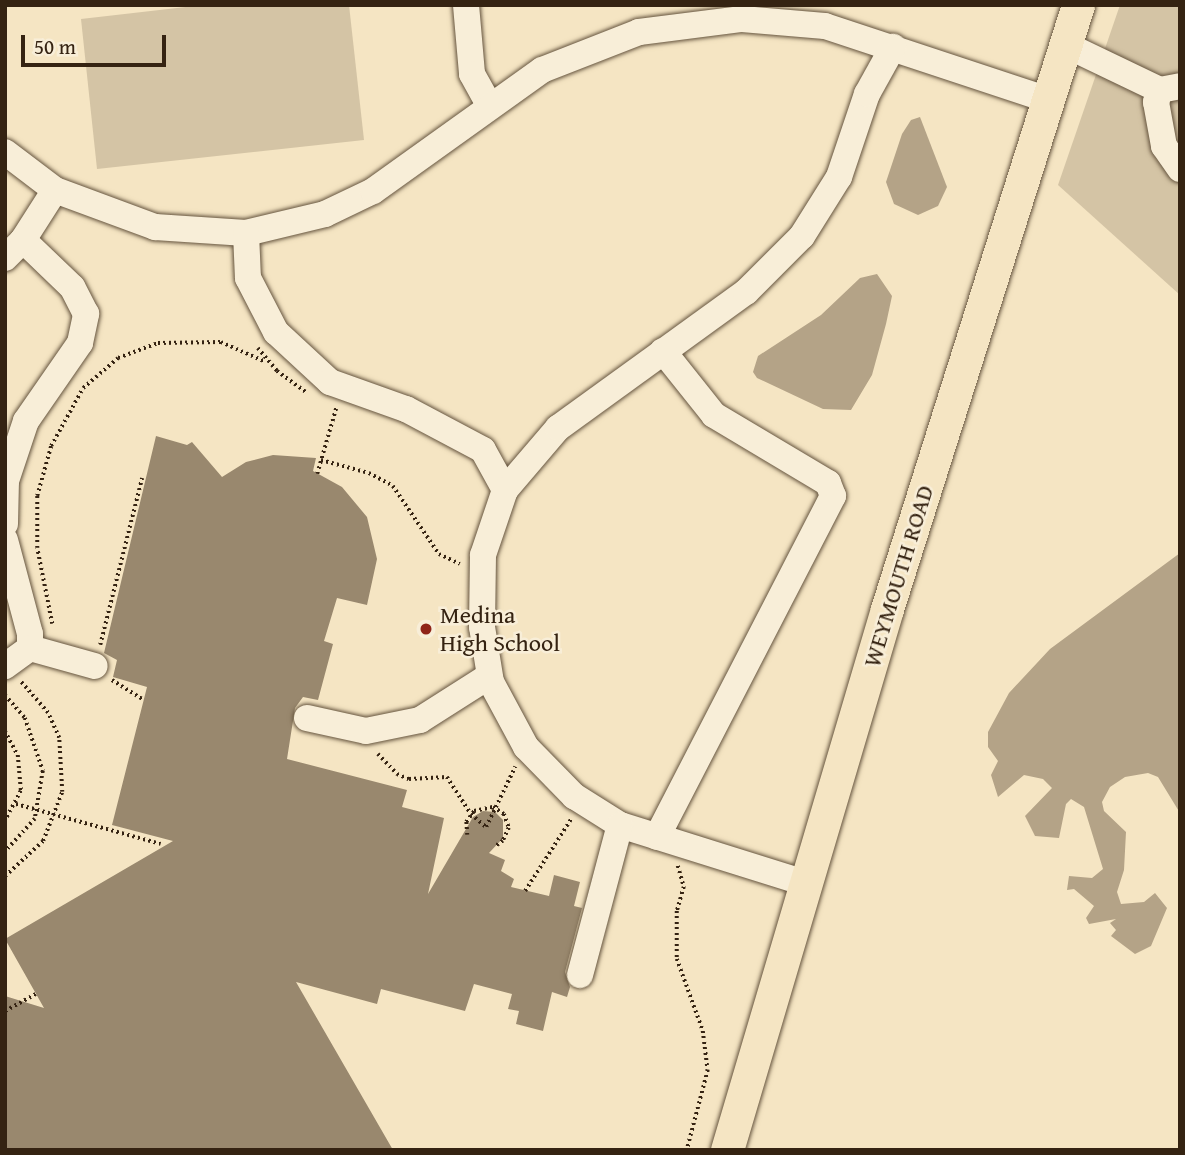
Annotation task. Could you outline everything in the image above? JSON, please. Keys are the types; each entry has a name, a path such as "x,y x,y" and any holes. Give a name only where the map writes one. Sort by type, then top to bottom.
{"main road":[{"name":"WEYMOUTH ROAD","path":"727,1150 808,884 887,609 1078,5"}],"lane":[{"path":"466,5 472,74 489,105"},
{"path":"5,152 55,190 155,227 246,233 325,214 373,191 489,105 542,70 639,32 742,19 825,26 1049,100"},
{"path":"1066,45 1170,88 1156,102 1164,146 1180,169"},
{"path":"808,884 620,825 574,796 544,769 503,712 489,676 481,615 483,555 505,490 558,428 746,292 802,236 839,177 867,94 894,47"},
{"path":"5,524 6,481 26,421 80,343 86,314 72,288 14,249 55,190"},
{"path":"246,233 248,278 276,332 330,382 406,408 483,450 505,490"},
{"path":"657,836 833,496 828,483 714,415 663,351"},
{"path":"5,540 18,600 38,650"},
{"path":"38,650 95,666"},
{"path":"12,677 38,650"},
{"path":"307,718 366,731 420,720 489,676"},
{"path":"580,975 620,825"}],"path":[{"path":"5,876 35,850 56,816 62,792 60,738 48,713 12,677 38,650 52,620 37,548 37,496 51,446 83,388 118,358 166,342 221,342 274,368"},
{"path":"317,474 336,408"},
{"path":"321,460 369,472 393,486 439,554 466,566"},
{"path":"142,478 95,666 144,700"},
{"path":"5,695 25,718 36,743 43,771 37,810 18,842 5,852"},
{"path":"5,731 21,773 16,804 5,821"},
{"path":"378,754 397,774 409,779 447,777 471,814 486,827 517,762"},
{"path":"16,804 161,844"},
{"path":"467,835 471,814 480,807 496,808 504,814 509,828 503,841 496,846"},
{"path":"525,891 573,817"},
{"path":"5,988 5,999"},
{"path":"5,1011 36,994"}],"shaded area":[{"path":"203,5 349,5 364,140 97,169 81,19"},
{"path":"1120,5 1180,5 1180,295 1058,185"},
{"path":"920,117 947,187 938,206 918,215 894,204 886,182 902,134 911,120"},
{"path":"877,274 892,296 872,375 851,410 823,409 757,378 753,372 758,356 821,315 860,278"},
{"path":"1180,553 1180,813 1158,777 1148,773 1125,777 1110,787 1102,802 1104,811 1126,832 1124,870 1117,892 1121,904 1144,902 1155,893 1167,908 1151,946 1135,954 1111,936 1116,930 1110,923 1116,919 1089,924 1086,918 1094,906 1074,889 1067,890 1069,876 1092,878 1103,869 1084,807 1071,799 1066,804 1059,838 1035,836 1025,816 1052,788 1043,779 1024,775 998,797 991,775 998,761 988,747 988,732 1009,693 1050,649"}],"building":[{"path":"156,436 187,445 192,442 222,477 246,462 273,455 316,458 313,471 342,487 367,517 377,559 367,605 337,598 324,641 333,644 318,700 303,697 295,708 287,759 407,790 402,807 444,818 428,894 473,817 483,811 495,812 503,820 503,838 489,853 505,860 501,871 514,879 511,887 549,896 554,875 580,882 574,906 582,908 565,972 570,987 567,997 552,992 543,1031 516,1024 519,1011 508,1009 512,994 474,984 465,1011 381,989 377,1004 296,982 393,1150 5,1150 5,996 44,1008 5,939 173,841 112,825 147,687 113,677 117,660 104,653"}],"place":[{"name":"Medina High School","path":"426,629"}]}
